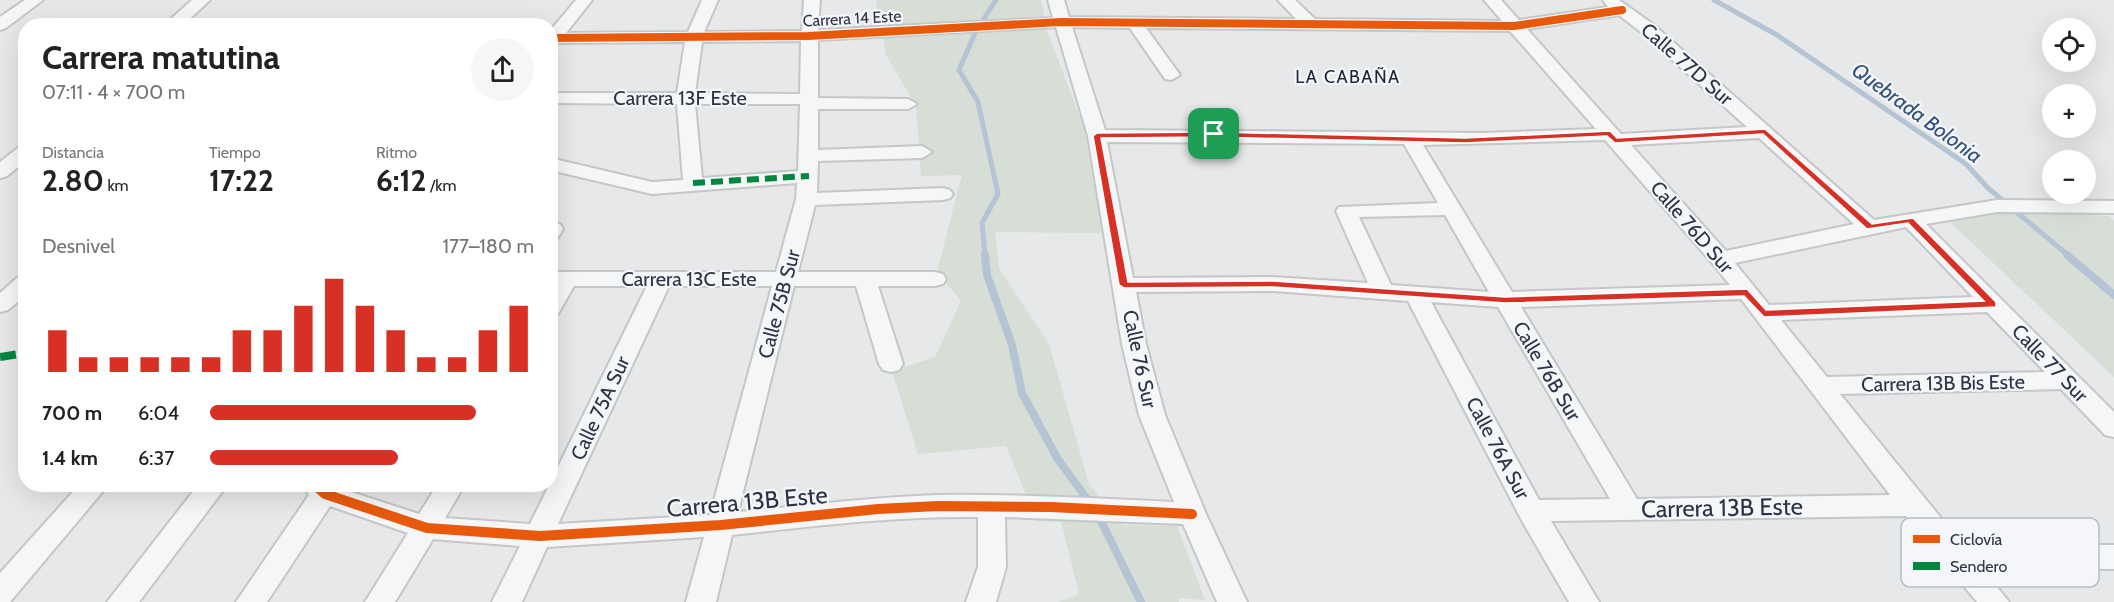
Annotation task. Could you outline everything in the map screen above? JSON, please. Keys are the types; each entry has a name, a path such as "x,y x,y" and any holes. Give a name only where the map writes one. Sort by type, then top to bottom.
{"street":[{"path":"0,25 35,0"},
{"path":"181,18 202,0"},
{"path":"558,32 584,0"},
{"path":"693,183 685,97 694,36 710,0"},
{"name":"Calle 75B Sur","path":"701,602 806,199 809,166 808,36 812,0"},
{"name":"Calle 76 Sur","path":"1056,0 1097,136 1134,344 1152,415 1192,514 1232,602"},
{"path":"1286,0 1311,25"},
{"name":"Calle 76D Sur","path":"1492,0 1721,259 1924,518"},
{"name":"Carrera 14 Este","path":"558,39 808,36 1061,22 1514,27 1616,5"},
{"name":"Calle 77D Sur","path":"1616,5 1648,29 1870,227"},
{"path":"1134,22 1171,75"},
{"name":"Carrera 13F Este","path":"558,98 685,97 908,104"},
{"path":"1097,136 1204,134 1410,140 1513,140 1765,132"},
{"name":"Calle 76B Sur","path":"1410,140 1630,510"},
{"path":"558,166 652,189 922,152"},
{"path":"0,172 18,158"},
{"path":"806,199 943,195"},
{"path":"1721,259 1870,227 1997,206 2114,207"},
{"path":"1383,291 1346,211 1451,208"},
{"name":"Calle 77 Sur","path":"1910,220 2114,428"},
{"name":"Carrera 13C Este","path":"559,279 935,279"},
{"name":"Calle 75A Sur","path":"507,602 661,279"},
{"path":"866,279 891,364"},
{"path":"0,305 15,284"},
{"path":"1124,285 1273,284 1505,300 1747,292"},
{"name":"Calle 76A Sur","path":"1415,293 1531,511 1584,602"},
{"path":"1764,314 1993,304"},
{"name":"Carrera 13B Bis Este","path":"1820,386 2066,380"},
{"path":"0,593 89,492"},
{"path":"122,602 209,492"},
{"path":"251,602 320,492"},
{"name":"Carrera 13B Este","path":"333,492 427,528 540,536 721,525 878,509 989,505 1192,514"},
{"path":"380,602 447,492"},
{"path":"981,602 990,583 994,552 989,505"},
{"name":"Carrera 13B Este","path":"1531,511 1913,505"},
{"path":"2099,557 2114,557"},
{"name":"Calle 76D Sur","path":"1982,587 1994,602"}],"shaded area":[{"path":"876,0 1041,0 1047,31 1084,127 1102,233 995,232 999,268 1049,344 1089,484 1122,525 1177,526 1205,600 1179,598 1179,602 1059,602 1079,594 1061,522 1037,521 1006,446 918,454 892,371 935,357 961,301 937,272 962,175 921,176 916,106 886,55"},
{"path":"2032,211 2109,216 2114,221 2114,377 1950,222 2002,212"}],"waterway":[{"path":"985,256 982,223 998,194 978,102 959,70 976,31 996,0"},
{"name":"Quebrada Bolonia","path":"1714,0 1777,35 1966,164 1988,188 2069,256"},
{"path":"985,255 987,275 1012,345 1022,393 1057,458 1090,503"},
{"name":"Quebrada Bolonia","path":"2067,255 2114,295"},
{"path":"1098,515 1141,602"}],"marked path":[{"path":"693,183 809,176"},
{"path":"0,357 18,354"}],"cycle path":[{"path":"558,38 808,36 1061,22 1514,26 1622,10"},
{"path":"323,492 427,528 540,536 721,525 878,509 938,506 1051,507 1192,514"}],"district":[{"name":"LA CABAÑA","path":"1348,77"}],"route":[{"path":"1765,132 1870,227 1910,220 1993,304 1764,314 1747,292 1505,300 1273,284 1124,285 1097,136 1214,134 1513,140 1610,134 1615,140 1765,132"}]}
